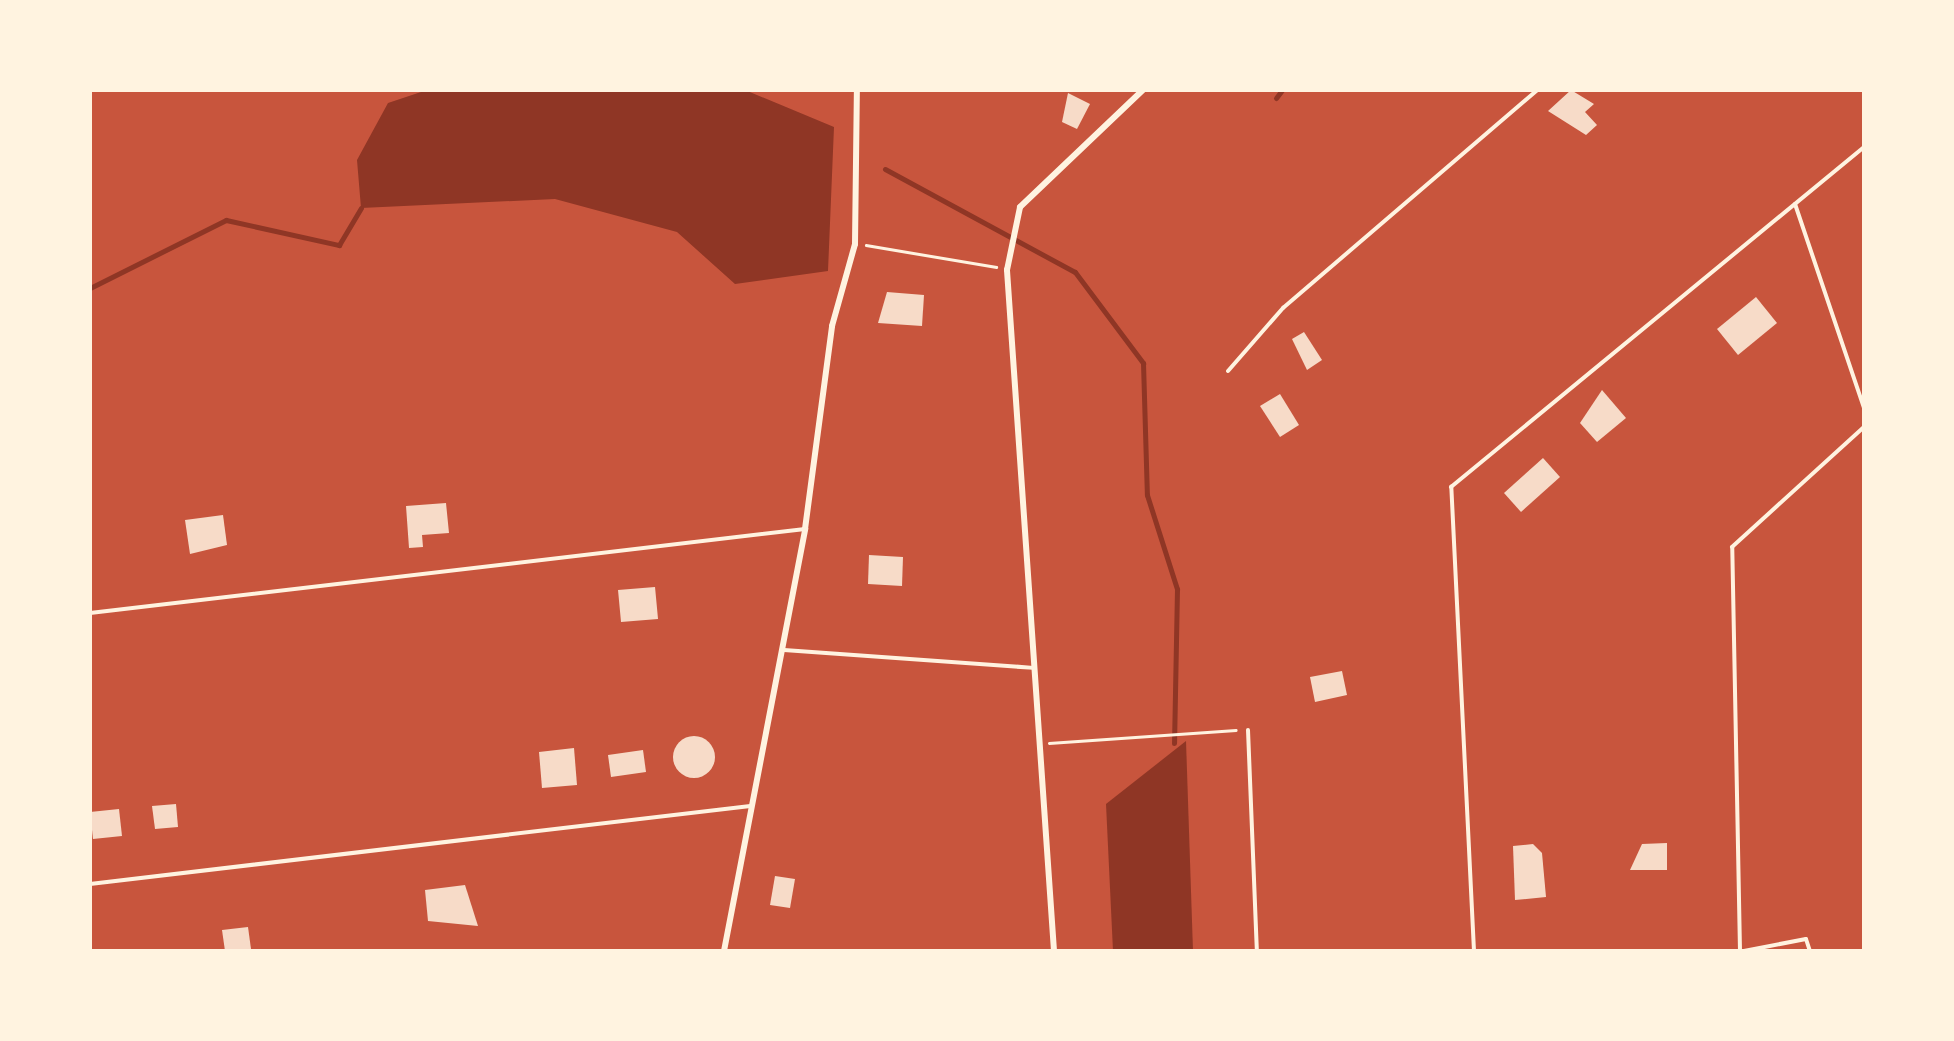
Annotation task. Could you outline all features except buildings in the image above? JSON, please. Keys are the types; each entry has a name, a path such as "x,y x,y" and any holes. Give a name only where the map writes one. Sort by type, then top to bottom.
{"street":[{"path":"724,951 806,529 832,326 854,244 857,90"},
{"path":"1054,951 1006,270 1020,207 1142,90"}],"lane":[{"path":"1228,371 1284,308 1537,90"},
{"path":"1474,951 1451,487 1864,147"},
{"path":"1795,204 1864,408"},
{"path":"1810,951 1806,940 1742,951 1732,547 1864,427"},
{"path":"90,613 806,529"},
{"path":"784,650 1034,668"},
{"path":"1248,730 1256,951"},
{"path":"90,884 750,806"}],"path":[{"path":"854,244 1006,270"},
{"path":"1038,744 1248,730"}],"shaded area":[{"path":"427,90 745,90 834,127 828,271 735,284 677,232 555,199 361,208 357,160 388,103"},
{"path":"1186,741 1193,951 1113,951 1106,804"}],"waterway":[{"path":"1276,98 1282,90"},
{"path":"885,169 1075,272 1143,363 1147,495 1177,589 1174,743"},
{"path":"90,288 226,220 339,245 361,208"}]}
